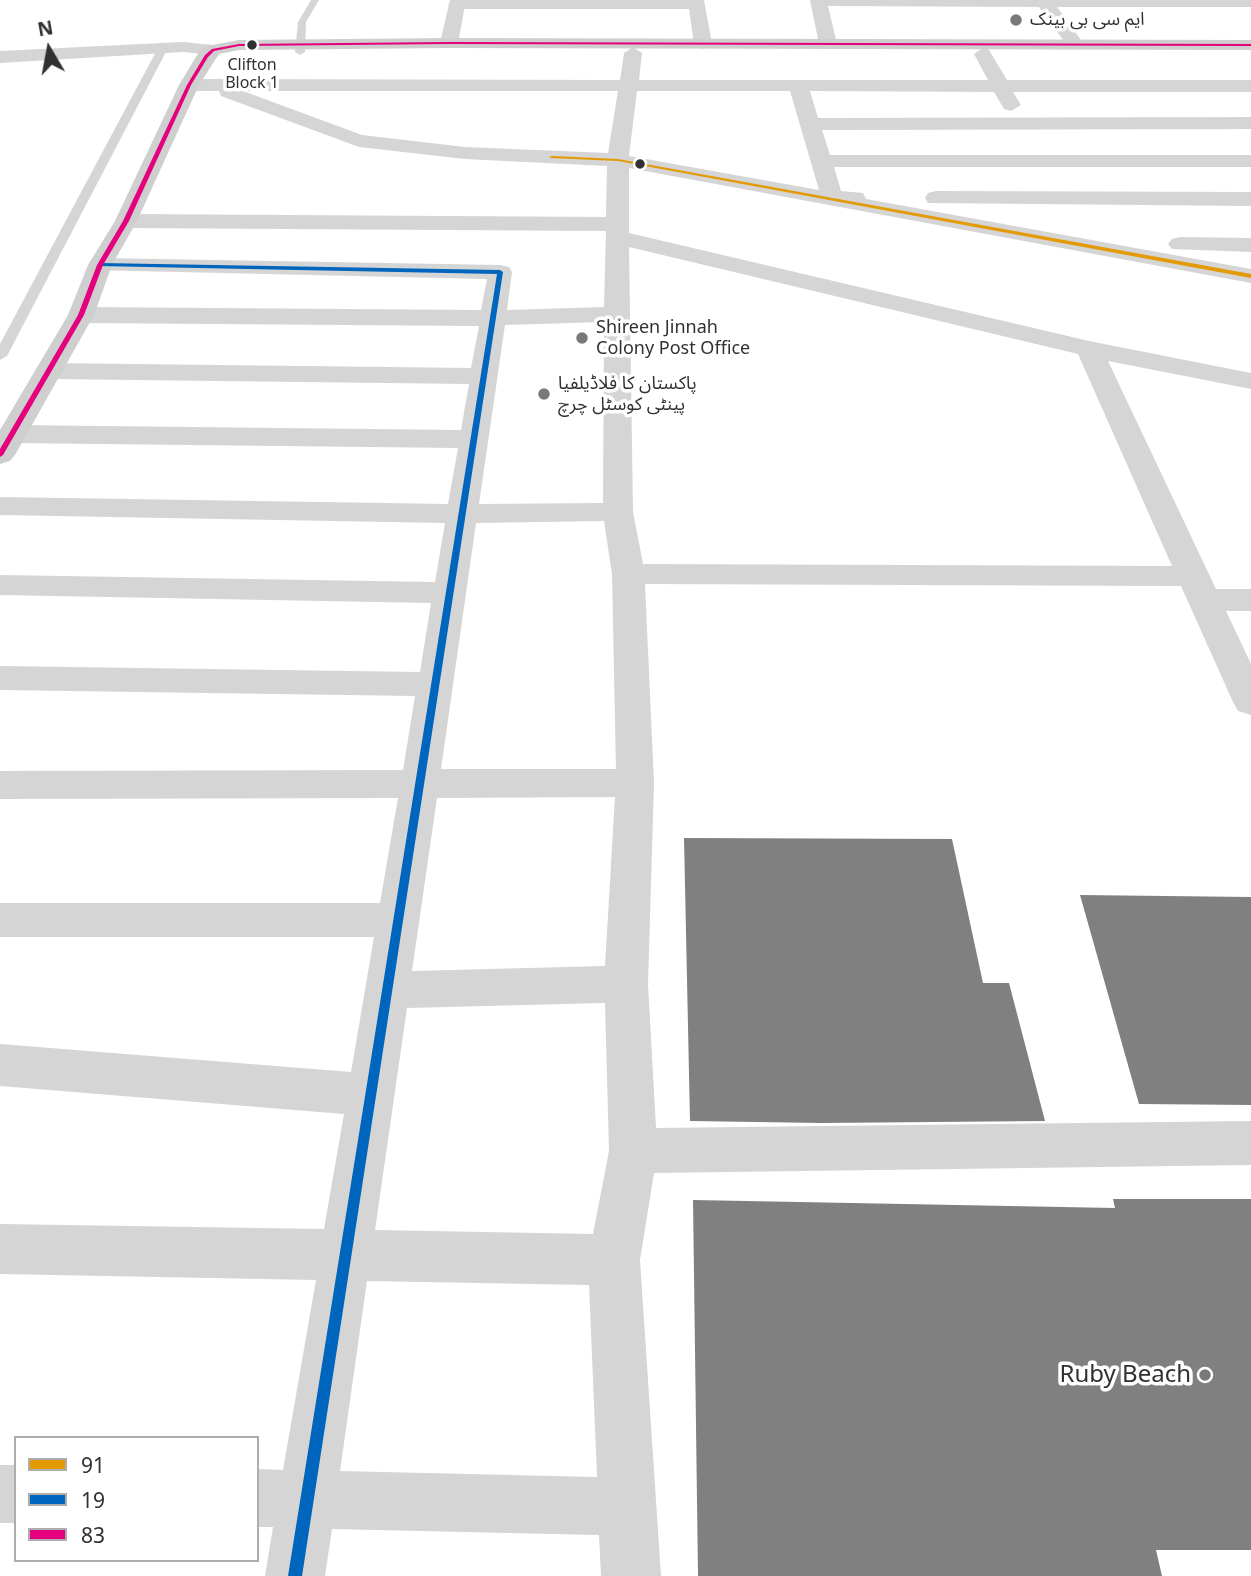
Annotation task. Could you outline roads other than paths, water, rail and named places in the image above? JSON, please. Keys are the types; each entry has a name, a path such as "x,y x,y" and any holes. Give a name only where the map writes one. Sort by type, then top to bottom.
{"main road":[{"path":"6,444 81,315 100,265 126,221 189,85 206,56 216,50 449,43 1251,45"},
{"path":"300,48 630,69 983,54 1251,54"}],"street":[{"path":"1043,0 1074,44"},
{"path":"828,44 818,1 1251,2"},
{"path":"449,43 458,2 696,2 703,44"},
{"path":"0,57 163,48 197,47 216,50"},
{"path":"983,54 1082,243"},
{"path":"1225,54 1251,83"},
{"path":"630,69 618,160 617,314 618,512 628,574 635,783 626,984 633,1151 614,1260 631,1576"},
{"path":"189,85 630,69 798,85 1251,83"},
{"path":"213,85 275,112 359,141 465,153 618,160 1251,276"},
{"path":"798,85 832,198"},
{"path":"810,124 1251,123"},
{"path":"820,161 1251,161"},
{"path":"832,198 1251,199"},
{"path":"126,221 619,231 1089,349 1251,380"},
{"path":"1082,243 1251,245"},
{"path":"100,265 500,272 347,1255 282,1499 295,1576"},
{"path":"81,315 492,318 617,314"},
{"path":"1089,349 1196,588 1251,702"},
{"path":"49,372 483,376"},
{"path":"6,444 474,439"},
{"path":"0,506 463,514 618,512"},
{"path":"628,574 1196,588 1251,600"},
{"path":"0,585 450,593"},
{"path":"0,678 435,684"},
{"path":"0,785 419,786 635,783"},
{"path":"0,920 398,920"},
{"path":"387,990 626,984"},
{"path":"0,1065 370,1095"},
{"path":"633,1151 1251,1143"},
{"path":"0,1250 614,1260"},
{"path":"282,1499 627,1507"}],"lane":[{"path":"300,48 302,22 315,0"},
{"path":"0,356 163,48"}],"place":[{"name":"ایم سی بی بینک","path":"1016,20"},
{"name":"Clifton Block 1","path":"252,45"},
{"name":"Shireen Jinnah Colony Post Office","path":"582,338"},
{"name":"پاکستان کا فلاڈیلفیا پینٹی کوسٹل چرچ","path":"544,394"},
{"name":"Ruby Beach","path":"1205,1375"}]}
